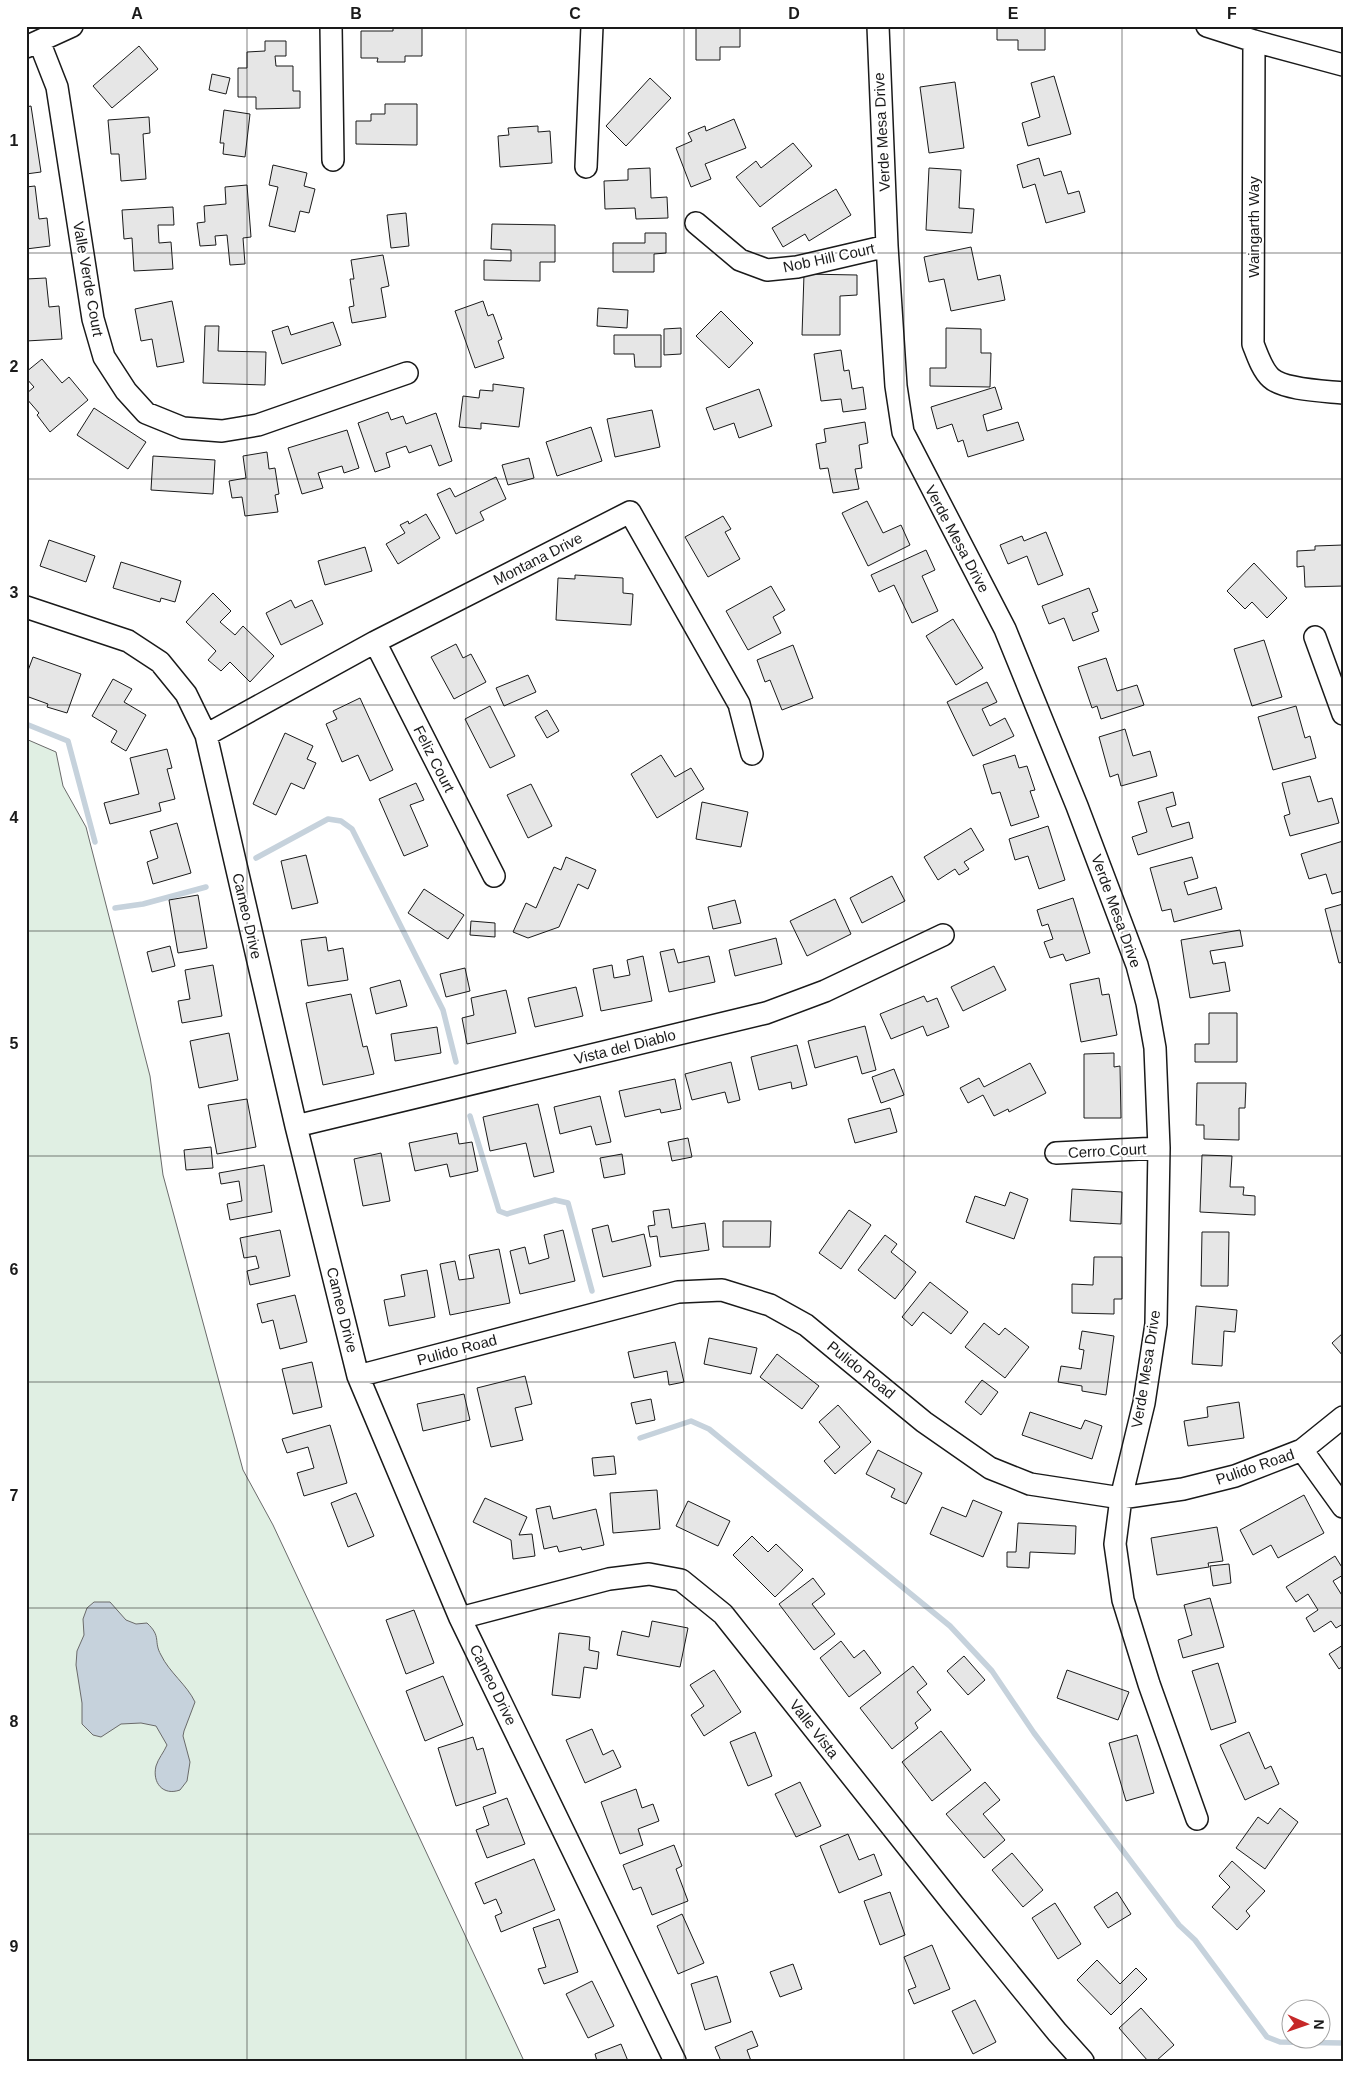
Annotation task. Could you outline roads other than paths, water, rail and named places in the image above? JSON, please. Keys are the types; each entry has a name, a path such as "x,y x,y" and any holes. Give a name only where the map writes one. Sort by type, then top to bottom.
{"street":[{"path":"33,44 72,26"},
{"path":"331,26 333,160"},
{"path":"586,167 592,26"},
{"name":"Verde Mesa Drive","path":"878,26 896,386 903,432 1005,629 1077,806 1137,965 1147,1003 1155,1048 1159,1148 1156,1324 1144,1403 1121,1498 1116,1544 1123,1600 1149,1684 1197,1819"},
{"path":"1206,26 1343,65"},
{"name":"Waingarth Way","path":"1254,41 1253,344 1259,360 1271,379 1298,389 1343,393"},
{"name":"Valle Verde Court","path":"33,44 58,87 93,319 104,357 126,391 146,413 183,428 222,432 258,425 407,373"},
{"name":"Nob Hill Court","path":"696,223 740,260 767,270 796,267 888,246"},
{"name":"Montana Drive","path":"206,735 375,642 630,512 739,704 752,754"},
{"name":"Cameo Drive","path":"26,607 128,641 160,662 186,694 206,735 296,1126 358,1376 460,1618 675,2061"},
{"path":"1316,638 1343,714"},
{"name":"Feliz Court","path":"375,642 494,876"},
{"name":"Vista del Diablo","path":"296,1126 766,1013 825,991 943,935"},
{"name":"Cerro Court","path":"1056,1153 1159,1148"},
{"name":"Pulido Road","path":"358,1376 678,1292 722,1290 770,1304 806,1325 924,1422 990,1468 1030,1484 1121,1498 1183,1489 1235,1476 1302,1450 1343,1417"},
{"path":"1302,1450 1343,1507"},
{"name":"Valle Vista","path":"460,1618 609,1579 649,1574 681,1580 723,1614 959,1911 1083,2061"}],"waterway":[{"path":"26,724 68,741 95,842"},
{"path":"256,858 328,819 341,821 352,829 443,1010 456,1062"},
{"path":"115,908 143,904 206,887"},
{"path":"470,1116 499,1211 507,1214 555,1200 568,1203 592,1291"},
{"path":"640,1438 691,1421 709,1429 950,1626 992,1671 1034,1733 1179,1925 1195,1940 1267,2037 1280,2042 1343,2043"}]}
